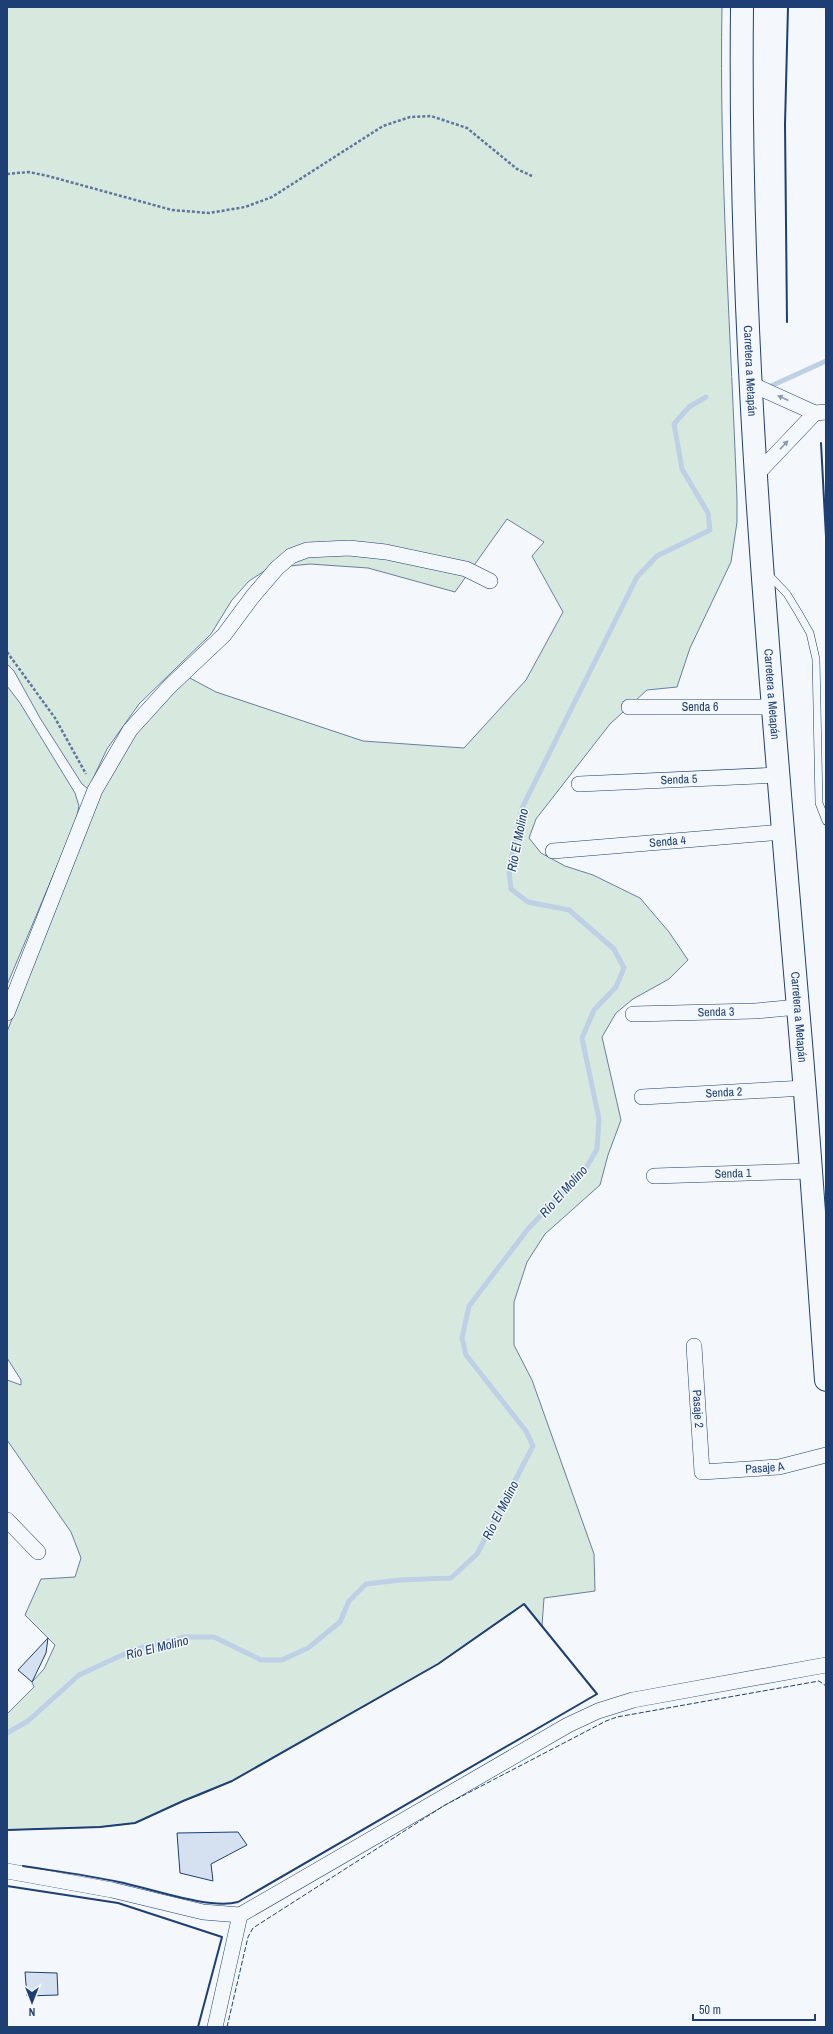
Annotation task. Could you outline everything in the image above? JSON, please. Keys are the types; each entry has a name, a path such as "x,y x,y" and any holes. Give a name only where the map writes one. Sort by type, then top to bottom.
{"main road":[{"name":"Carretera a Metapán","path":"742,7 743,168 751,384 762,568 771,707 824,1313 826,1380"}],"street":[{"path":"751,384 820,412 757,474"},
{"path":"7,1013 95,790 130,730 169,687 224,635 253,596 277,568 291,556 306,550 322,548 349,548 386,552 466,569 490,581"},
{"name":"Senda 6","path":"629,707 771,707"},
{"name":"Senda 5","path":"579,784 778,775"},
{"name":"Senda 4","path":"553,852 782,832"},
{"name":"Senda 3","path":"633,1014 755,1011 798,1007"},
{"name":"Senda 2","path":"642,1097 805,1088"},
{"name":"Senda 1","path":"654,1176 811,1171"},
{"name":"Pasaje 2","path":"694,1346 702,1472"},
{"name":"Pasaje A","path":"702,1472 779,1467 826,1455"},
{"path":"7,1520 38,1552"},
{"path":"7,1871 112,1890 203,1912 240,1915 568,1725 598,1711 633,1700 826,1665"},
{"path":"215,2027 240,1915"}],"lane":[{"path":"762,568 787,594 810,633 816,660 818,803 826,822"}],"path":[{"path":"7,174 29,172 172,210 209,213 245,206 272,197 383,126 410,117 431,116 467,128 517,169 532,176"},
{"path":"7,652 55,718 95,790"}],"shaded area":[{"path":"7,7 722,7 722,130 737,522 731,562 690,648 677,687 647,690 610,724 536,819 529,838 541,853 565,866 593,875 640,898 669,932 688,960 669,979 633,999 616,1013 602,1037 621,1120 608,1155 600,1185 545,1234 527,1262 514,1302 514,1345 532,1380 594,1554 595,1591 544,1598 542,1626 524,1604 438,1664 232,1781 135,1823 100,1827 7,1830 7,1714 34,1687 32,1682 44,1669 55,1645 25,1615 41,1579 75,1577 81,1558 71,1532 7,1440 7,1380 21,1385 21,1380 7,1358 7,1032 97,793 124,750 148,717 188,677 216,692 363,741 464,748 526,680 563,612 532,556 544,542 507,519 455,592 368,568 310,564 269,568 249,581 232,600 211,634 139,704 107,749 88,789 82,784 40,718 14,671 7,664"},
{"path":"7,686 20,703 75,793 79,806 76,821 7,985"}],"building":[{"path":"48,1638 46,1653 32,1682 18,1670"},
{"path":"238,1832 247,1845 211,1864 213,1881 180,1873 177,1833"},
{"path":"25,1972 57,1973 58,1995 27,1996"}],"waterway":[{"name":"Río El Molino","path":"771,386 826,361"},
{"name":"Río El Molino","path":"7,1733 28,1721 79,1675 133,1650 184,1637 214,1637 261,1660 282,1660 308,1648 340,1622 349,1601 366,1584 400,1580 451,1578 477,1554 533,1446 526,1431 466,1355 462,1338 469,1306 528,1229 586,1168 597,1149 599,1119 582,1038 594,1010 616,987 624,968 614,949 569,910 528,902 511,889 509,870 522,808 637,577 657,556 710,530 708,513 682,469 674,424 689,407 706,397"}],"fence":[{"path":"227,2027 248,1937 253,1928 445,1805 606,1721 617,1717 819,1681 826,1686"}],"wall":[{"path":"787,322 785,124 788,7"},
{"path":"821,443 826,537"},
{"path":"7,1830 100,1827 135,1823 232,1781 438,1664 524,1604 597,1694 238,1902 226,1904 196,1901 132,1885 83,1875 23,1866"},
{"path":"7,1886 118,1903 222,1937 198,2027"}]}
